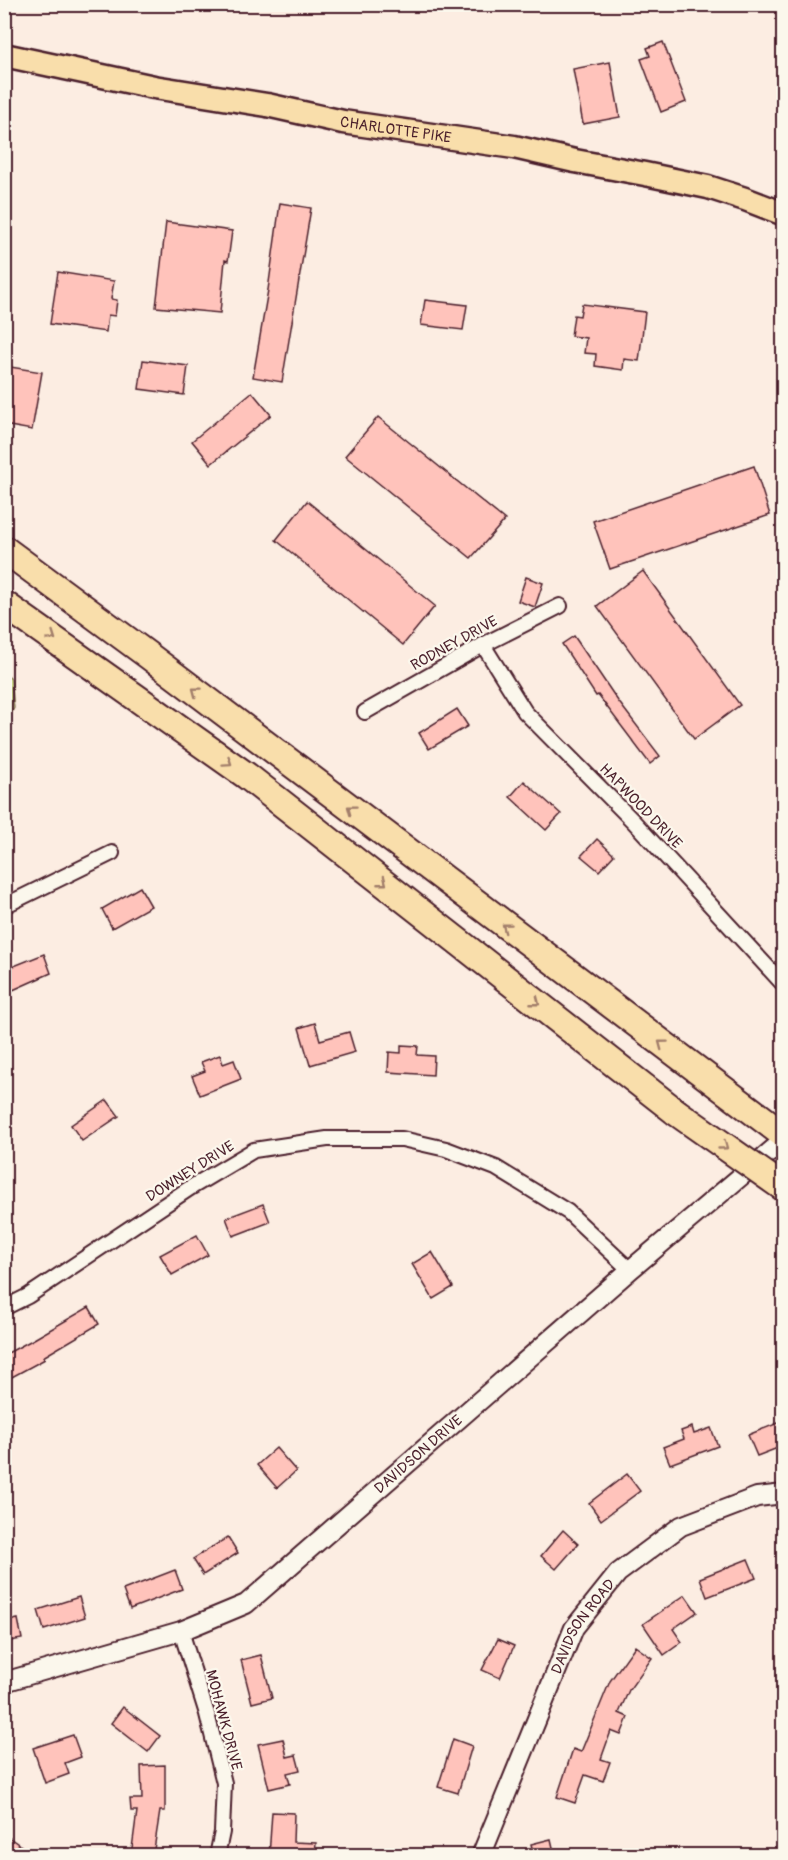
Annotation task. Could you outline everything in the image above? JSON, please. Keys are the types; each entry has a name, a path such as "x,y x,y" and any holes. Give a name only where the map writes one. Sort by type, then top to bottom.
{"highway":[{"path":"4,549 783,1135"},
{"path":"4,604 247,776 676,1112 783,1188"}],"main road":[{"name":"CHARLOTTE PIKE","path":"4,55 154,87 267,105 343,122 514,147 698,185 745,199 783,214"}],"street":[{"name":"RODNEY DRIVE","path":"365,712 483,645 560,606"},
{"name":"HAPWOOD DRIVE","path":"483,645 525,712 634,822 783,985"},
{"path":"4,906 112,854"},
{"name":"DOWNEY DRIVE","path":"4,1308 28,1296 190,1188 254,1150 327,1139 402,1139 446,1149 496,1168 568,1212 630,1270"},
{"name":"DAVIDSON DRIVE","path":"4,1682 181,1631 246,1604 783,1140"},
{"name":"DAVIDSON ROAD","path":"481,1856 574,1628 618,1573 681,1526 757,1497 783,1494"},
{"name":"MOHAWK DRIVE","path":"181,1631 207,1714 224,1784 222,1832 217,1856"}],"green space":[{"path":"5,674 11,679 14,708 5,723"}],"building":[{"path":"663,42 686,102 661,112 641,59 650,56 647,48"},
{"path":"610,62 620,117 583,124 573,69"},
{"path":"280,203 311,208 282,382 253,377"},
{"path":"166,222 232,231 228,261 225,260 220,313 156,307"},
{"path":"58,272 114,281 111,299 117,300 115,316 108,315 106,332 50,324"},
{"path":"425,300 467,305 463,330 421,325"},
{"path":"582,304 645,312 639,361 624,359 623,370 595,366 596,354 584,353 586,338 571,336 574,315 580,316"},
{"path":"143,360 188,366 184,395 139,389"},
{"path":"4,366 42,372 32,430 4,425"},
{"path":"252,392 271,415 211,464 192,441"},
{"path":"378,417 505,520 471,558 345,456"},
{"path":"754,466 770,515 610,569 593,521"},
{"path":"307,501 435,606 403,645 276,540"},
{"path":"643,571 740,705 694,739 597,606"},
{"path":"526,577 543,583 535,607 518,601"},
{"path":"574,636 618,701 660,756 650,764 598,695 596,696 562,644"},
{"path":"457,709 468,726 429,749 419,733"},
{"path":"524,781 561,814 546,830 510,797"},
{"path":"597,839 614,855 599,871 581,856"},
{"path":"140,887 151,906 112,928 102,909"},
{"path":"44,954 51,973 4,994 4,970"},
{"path":"315,1023 320,1040 349,1032 355,1052 310,1065 299,1028"},
{"path":"401,1045 418,1046 417,1055 434,1056 433,1075 388,1072 389,1052 401,1053"},
{"path":"220,1055 223,1064 234,1060 241,1079 200,1095 192,1076 205,1071 201,1062"},
{"path":"107,1100 119,1116 82,1141 71,1125"},
{"path":"263,1204 270,1222 233,1236 226,1218"},
{"path":"197,1235 208,1255 172,1275 160,1255"},
{"path":"432,1252 453,1287 433,1299 412,1264"},
{"path":"89,1307 99,1324 43,1357 45,1359 10,1378 4,1369 4,1355"},
{"path":"783,1421 783,1446 757,1456 748,1435"},
{"path":"692,1427 694,1434 711,1428 718,1446 670,1464 663,1447 684,1439 681,1431"},
{"path":"276,1448 296,1471 277,1488 257,1465"},
{"path":"627,1474 640,1491 601,1520 589,1503"},
{"path":"563,1530 578,1544 556,1569 541,1556"},
{"path":"228,1537 238,1553 203,1575 193,1559"},
{"path":"748,1559 756,1578 707,1597 700,1578"},
{"path":"175,1570 182,1589 130,1609 123,1590"},
{"path":"685,1595 697,1612 673,1629 682,1642 664,1655 643,1624"},
{"path":"79,1597 85,1617 44,1630 38,1610"},
{"path":"18,1619 22,1639 4,1642 4,1622"},
{"path":"498,1639 514,1646 500,1678 482,1670"},
{"path":"635,1646 652,1658 629,1690 619,1713 628,1717 621,1735 611,1731 601,1759 610,1762 603,1781 585,1775 575,1803 557,1797 573,1749 581,1752 610,1681"},
{"path":"261,1655 272,1698 252,1703 241,1660"},
{"path":"123,1707 160,1736 148,1752 111,1723"},
{"path":"73,1735 81,1757 65,1763 69,1774 45,1783 33,1748"},
{"path":"283,1739 287,1757 296,1755 300,1770 287,1773 290,1784 269,1789 258,1744"},
{"path":"453,1739 472,1746 458,1793 438,1787"},
{"path":"165,1765 165,1811 160,1811 153,1856 131,1856 137,1811 131,1811 130,1799 142,1799 141,1766"},
{"path":"272,1812 294,1813 293,1842 316,1843 315,1856 269,1856"},
{"path":"4,1834 21,1846 14,1856 4,1856"},
{"path":"551,1839 555,1856 534,1856 531,1844"}]}
